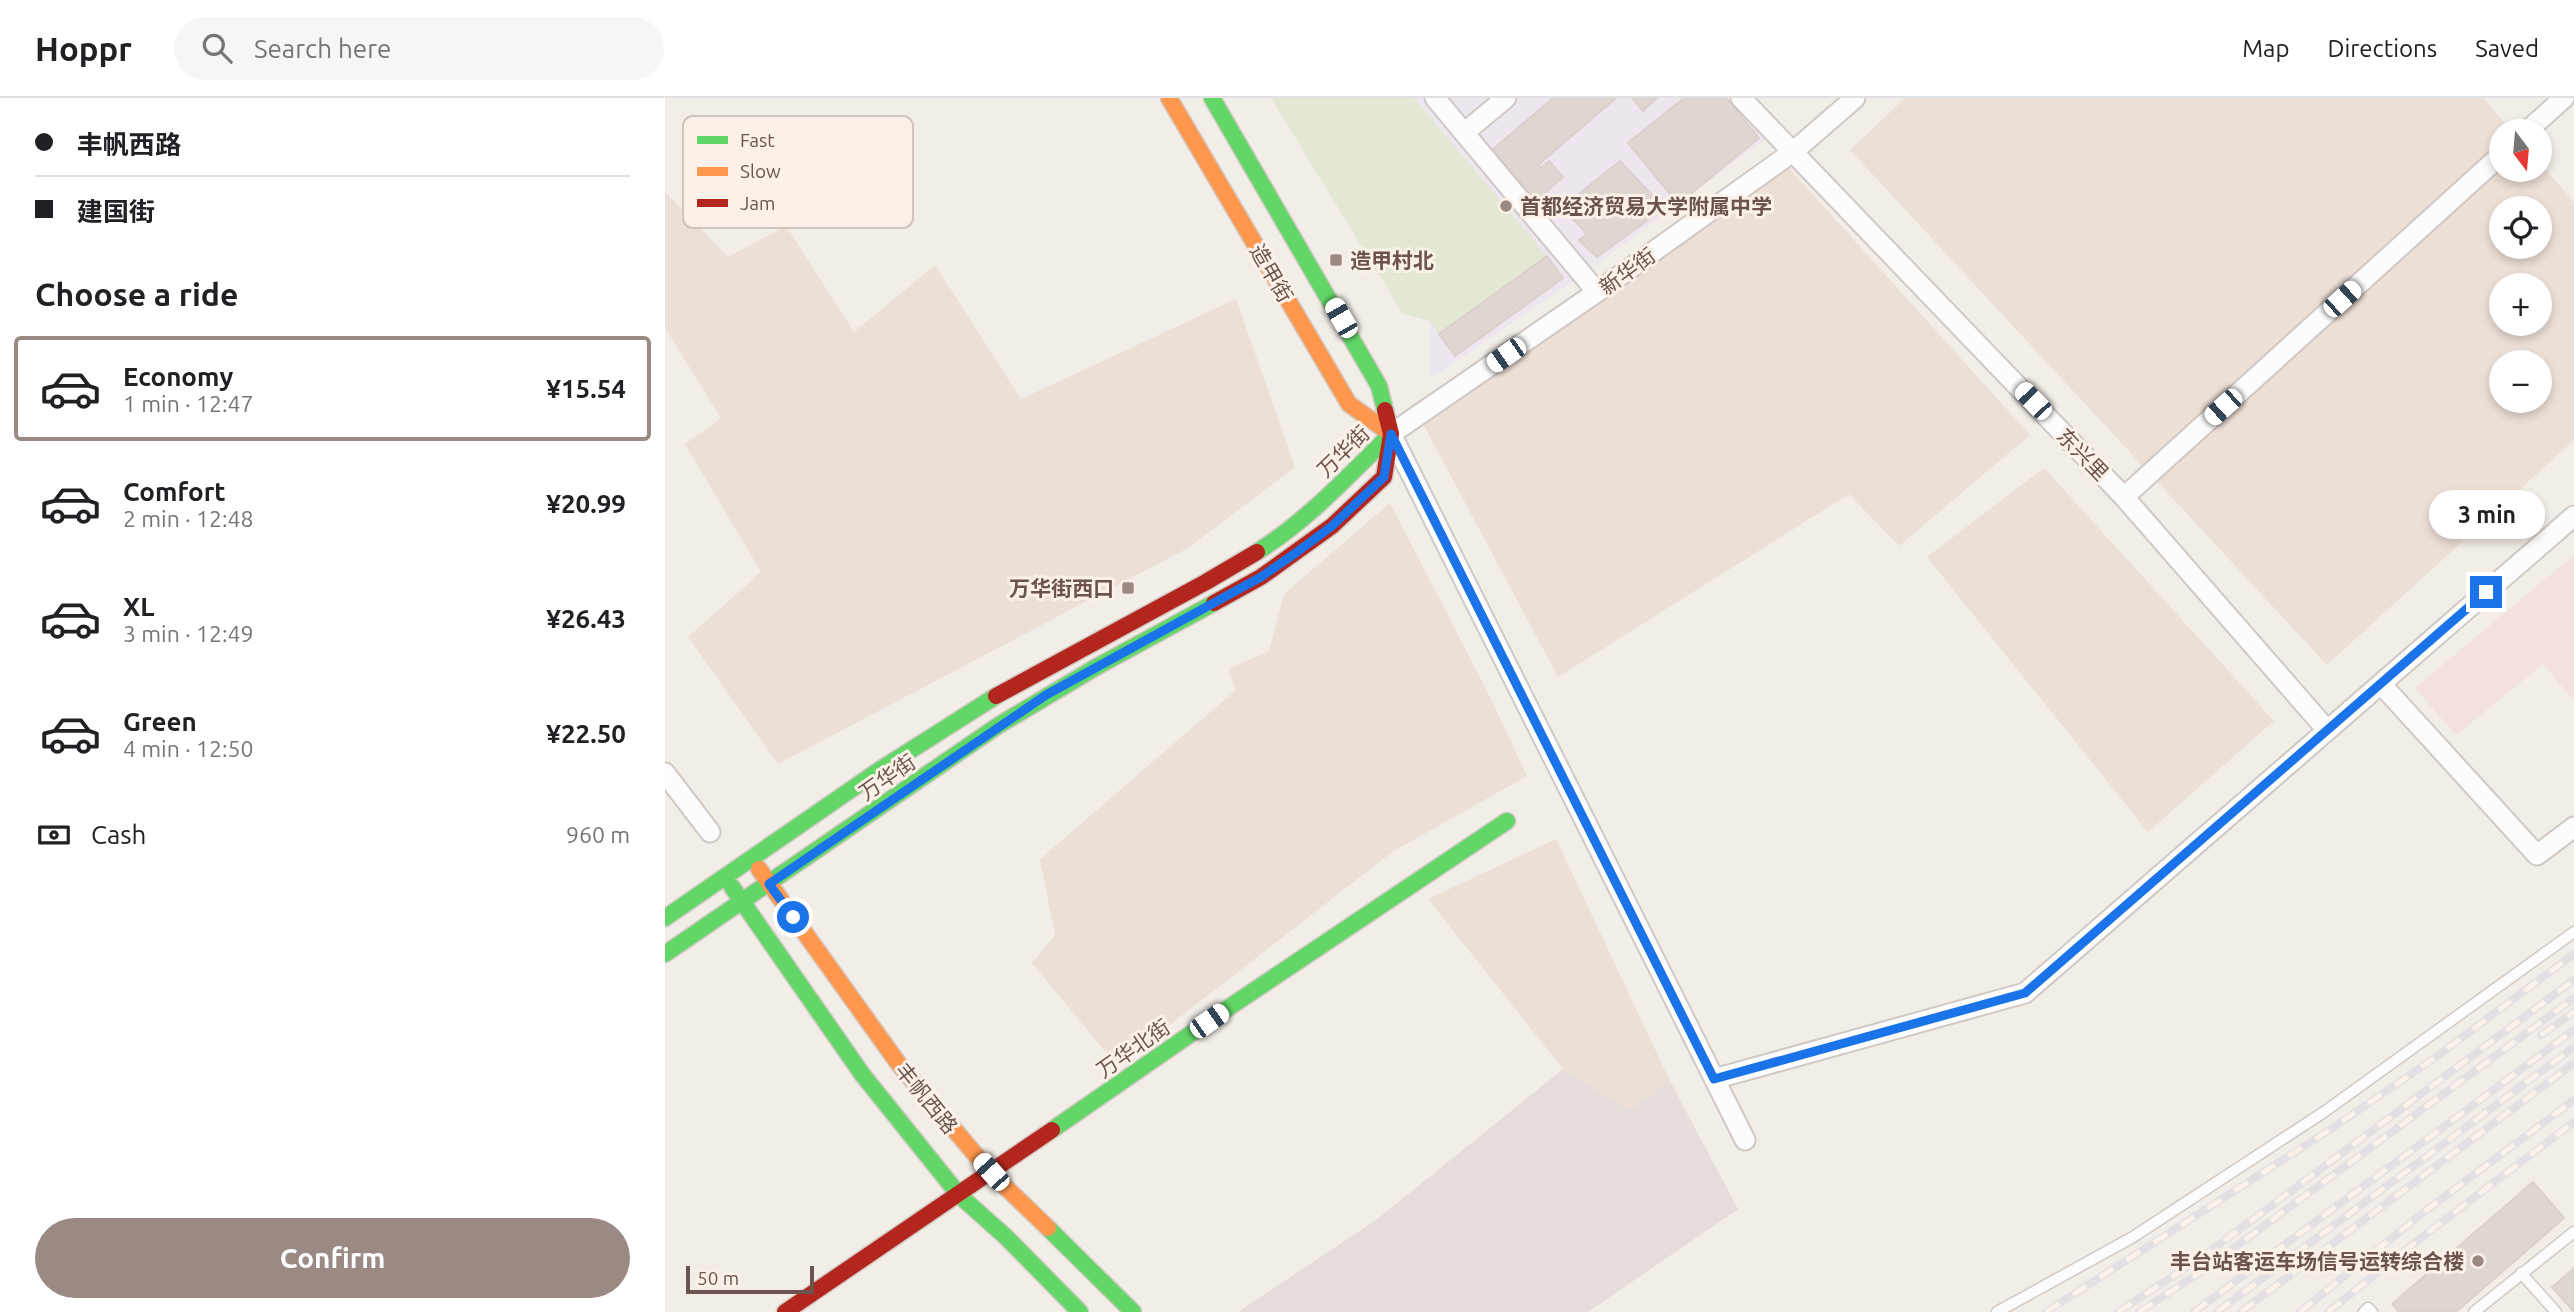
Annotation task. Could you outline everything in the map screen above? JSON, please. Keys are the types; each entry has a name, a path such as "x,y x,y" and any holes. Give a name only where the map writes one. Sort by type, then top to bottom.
{"main road":[{"name":"造甲街","path":"1169,98 1349,404 1391,434"},
{"name":"造甲街","path":"1212,98 1379,386 1391,434"},
{"name":"万华街","path":"665,918 750,858 998,695 1270,543 1305,517 1391,434"},
{"name":"万华街","path":"665,954 1034,703 1249,584 1297,552 1332,526 1384,477 1391,434"},
{"name":"万华北街","path":"785,1312 1231,1006 1507,821"},
{"name":"丰帆西路","path":"750,858 898,1063 991,1172 1133,1312"},
{"name":"丰帆西路","path":"725,877 862,1074 959,1195 1006,1237 1080,1312"}],"street":[{"path":"1435,98 1597,292"},
{"path":"1464,133 1506,98"},
{"name":"东兴里","path":"1741,98 2125,497 2327,730"},
{"name":"新华街","path":"1391,434 1597,292 1794,151 1855,98"},
{"path":"2540,119 2564,98 2574,111"},
{"path":"2125,497 2489,166"},
{"name":"造甲街","path":"1391,434 1745,1140"},
{"path":"1714,1079 2025,993 2574,516"},
{"path":"2381,684 2537,855 2574,827"},
{"path":"665,773 710,832"}],"lane":[{"path":"1997,1312 2133,1237 2324,1112 2574,932"},
{"path":"2474,1312 2574,1232"},
{"path":"2521,1273 2556,1312"},
{"path":"2364,1312 2368,1308 2372,1312"}],"shaded area":[{"name":"首都经济贸易大学附属中学","path":"1271,98 1728,98 1767,138 1567,286 1431,378 1430,321 1403,314"},
{"path":"1905,98 2483,98 2501,119 2489,119 2489,182 2552,182 2552,177 2574,202 2574,440 2327,665 1850,150"},
{"path":"1788,167 2030,435 1899,546 1849,494 1558,677 1413,405"},
{"path":"665,192 683,211 683,228 700,228 728,257 782,228 787,228 854,332 935,265 1021,399 1236,299 1295,467 1188,548 778,764 688,637 761,572 685,444 721,418 665,328"},
{"path":"2044,468 2274,721 2148,832 1927,557"},
{"path":"1390,503 1488,693 1527,776 1392,852 1117,1066 1032,963 1055,935 1040,859 1236,690 1228,669 1269,651 1284,594"},
{"path":"2574,555 2574,701 2543,664 2456,735 2415,688"},
{"path":"1556,839 1670,1081 1629,1110 1563,1069 1428,899"},
{"path":"1563,1069 1629,1110 1670,1081 1738,1209 1588,1312 1238,1312 1376,1220"}],"green space":[{"path":"1271,98 1414,98 1547,256 1439,334 1430,321 1403,314"}],"building":[{"path":"1553,98 1616,98 1538,165 1540,168 1549,161 1563,177 1536,201 1492,150"},
{"path":"1632,98 1657,98 1643,111"},
{"path":"1684,98 1726,98 1759,138 1678,204 1628,143"},
{"path":"1620,161 1664,208 1597,257 1579,240 1587,234 1562,207"},
{"path":"1547,256 1563,278 1455,356 1439,334"},
{"name":"丰台站客运车场信号运转综合楼","path":"2533,1182 2564,1218 2456,1312 2399,1312 2392,1304"},
{"path":"2574,1268 2574,1312 2552,1287"}],"railway":[{"path":"2046,1312 2334,1127 2433,1059 2574,954"},
{"path":"2118,1312 2201,1258 2574,980"},
{"path":"2139,1312 2204,1270 2574,998"},
{"path":"2541,1035 2574,1012"},
{"path":"2194,1312 2574,1030"},
{"path":"2217,1312 2574,1047"},
{"path":"2241,1312 2574,1063"},
{"path":"2300,1312 2424,1212 2574,1100"},
{"path":"2328,1312 2574,1122"}],"traffic: fast":[{"path":"1212,98 1379,386 1385,410"},
{"path":"1257,552 1310,512 1391,434"},
{"path":"665,954 999,725 1098,666 1214,603"},
{"path":"665,918 878,771 996,696"},
{"path":"1052,1130 1507,821"},
{"path":"732,887 862,1074 959,1195 1006,1237 1080,1312"},
{"path":"1048,1228 1133,1312"}],"traffic: slow":[{"path":"1169,98 1349,404 1391,434"},
{"path":"759,869 898,1063 991,1173 1048,1228"}],"traffic: jam":[{"path":"1214,603 1261,577 1332,526 1384,477 1391,434 1385,410"},
{"path":"996,696 1257,552"},
{"path":"785,1312 1052,1130"}],"place":[{"name":"首都经济贸易大学附属中学","path":"1506,206"},
{"name":"造甲村北","path":"1336,260"},
{"name":"万华街西口","path":"1128,588"},
{"name":"丰台站客运车场信号运转综合楼","path":"2478,1261"}],"route":[{"path":"793,917 769,884 1046,695 1261,577 1297,552 1332,526 1384,477 1391,434 1714,1079 2025,993 2486,592"}]}
